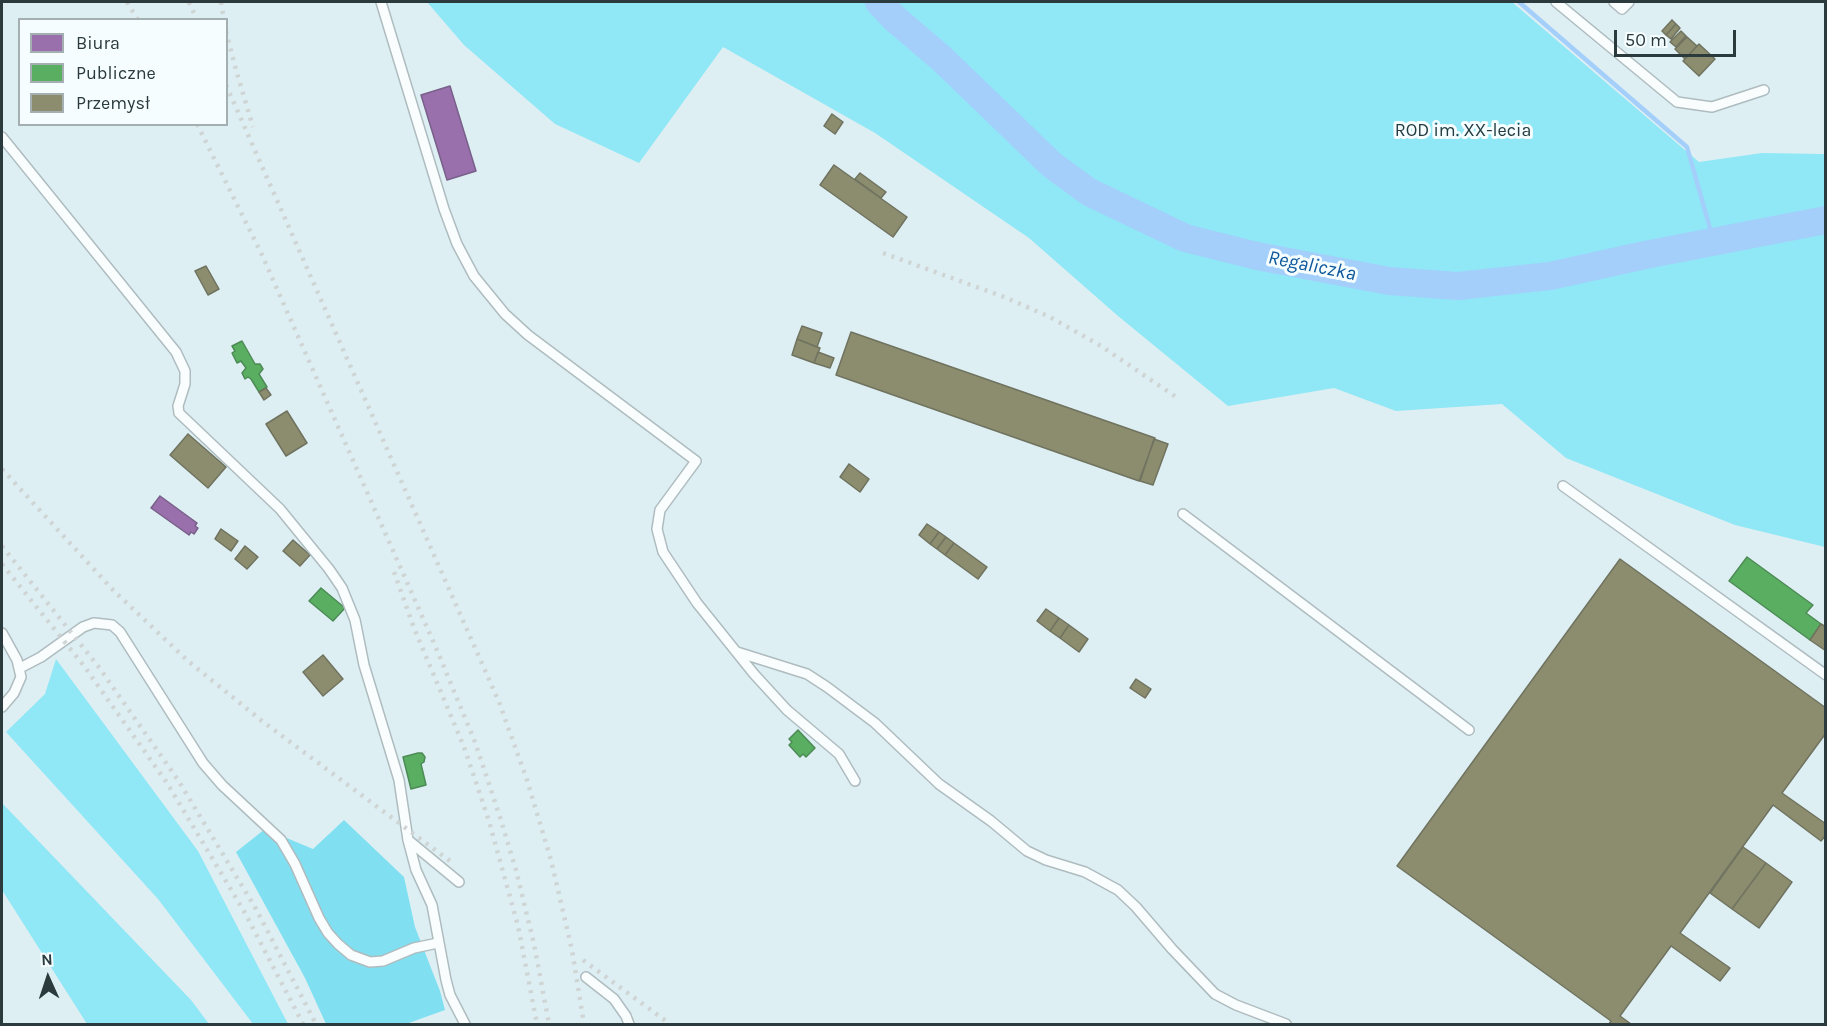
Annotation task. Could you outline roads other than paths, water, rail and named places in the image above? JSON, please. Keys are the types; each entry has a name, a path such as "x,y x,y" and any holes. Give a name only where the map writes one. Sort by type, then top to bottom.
{"lane":[{"path":"381,2 444,209 457,243 474,276 500,309 522,329 696,461 660,510 657,523 663,552 697,603 737,652 787,710 839,754 855,782"},
{"path":"1556,2 1677,102 1712,107 1764,90"},
{"path":"1614,2 1622,9 1629,2"},
{"path":"2,137 176,352 182,363 186,379 178,406 179,413 280,509 342,588 354,620 364,665 399,780 408,840 416,870 432,905 450,995 465,1024"},
{"path":"1563,486 1826,675"},
{"path":"1183,514 1469,730"},
{"path":"20,668 41,657 83,627 94,623 112,625 120,632 209,770 281,840 295,864 319,918 338,944 351,955 370,962 383,961 414,948 438,943"},
{"path":"2,633 13,651 21,676 14,693 2,707"},
{"path":"737,652 807,674 827,687 875,723 939,784 991,821 1027,851 1046,860 1085,872 1118,890 1215,994 1236,1005 1286,1024"},
{"path":"408,840 459,882"},
{"path":"586,977 614,999 629,1024"}],"waterway":[{"name":"Regaliczka","path":"879,2 1052,165 1089,192 1185,238 1257,256 1389,281 1458,286 1550,276 1826,220"},
{"path":"1519,2 1687,147 1713,239"}],"railway":[{"path":"127,2 137,18"},
{"path":"189,2 196,18"},
{"path":"221,2 224,18"},
{"path":"228,39 253,127"},
{"path":"228,90 499,702 527,780 551,860 572,950 584,1024"},
{"path":"198,126 262,255 437,650 475,742 516,870 534,944 549,1024"},
{"path":"883,253 1004,297 1050,317 1101,346 1179,399"},
{"path":"2,469 113,590 188,661 262,721 454,864"},
{"path":"2,546 98,666 178,780 256,909 316,1024"},
{"path":"2,564 84,666 167,783 245,913 303,1024"},
{"path":"394,572 414,628 464,747 489,821 518,926 537,1024"},
{"path":"583,960 670,1024"}],"park label":[{"name":"ROD im. XX-lecia","path":"1463,131"}]}
